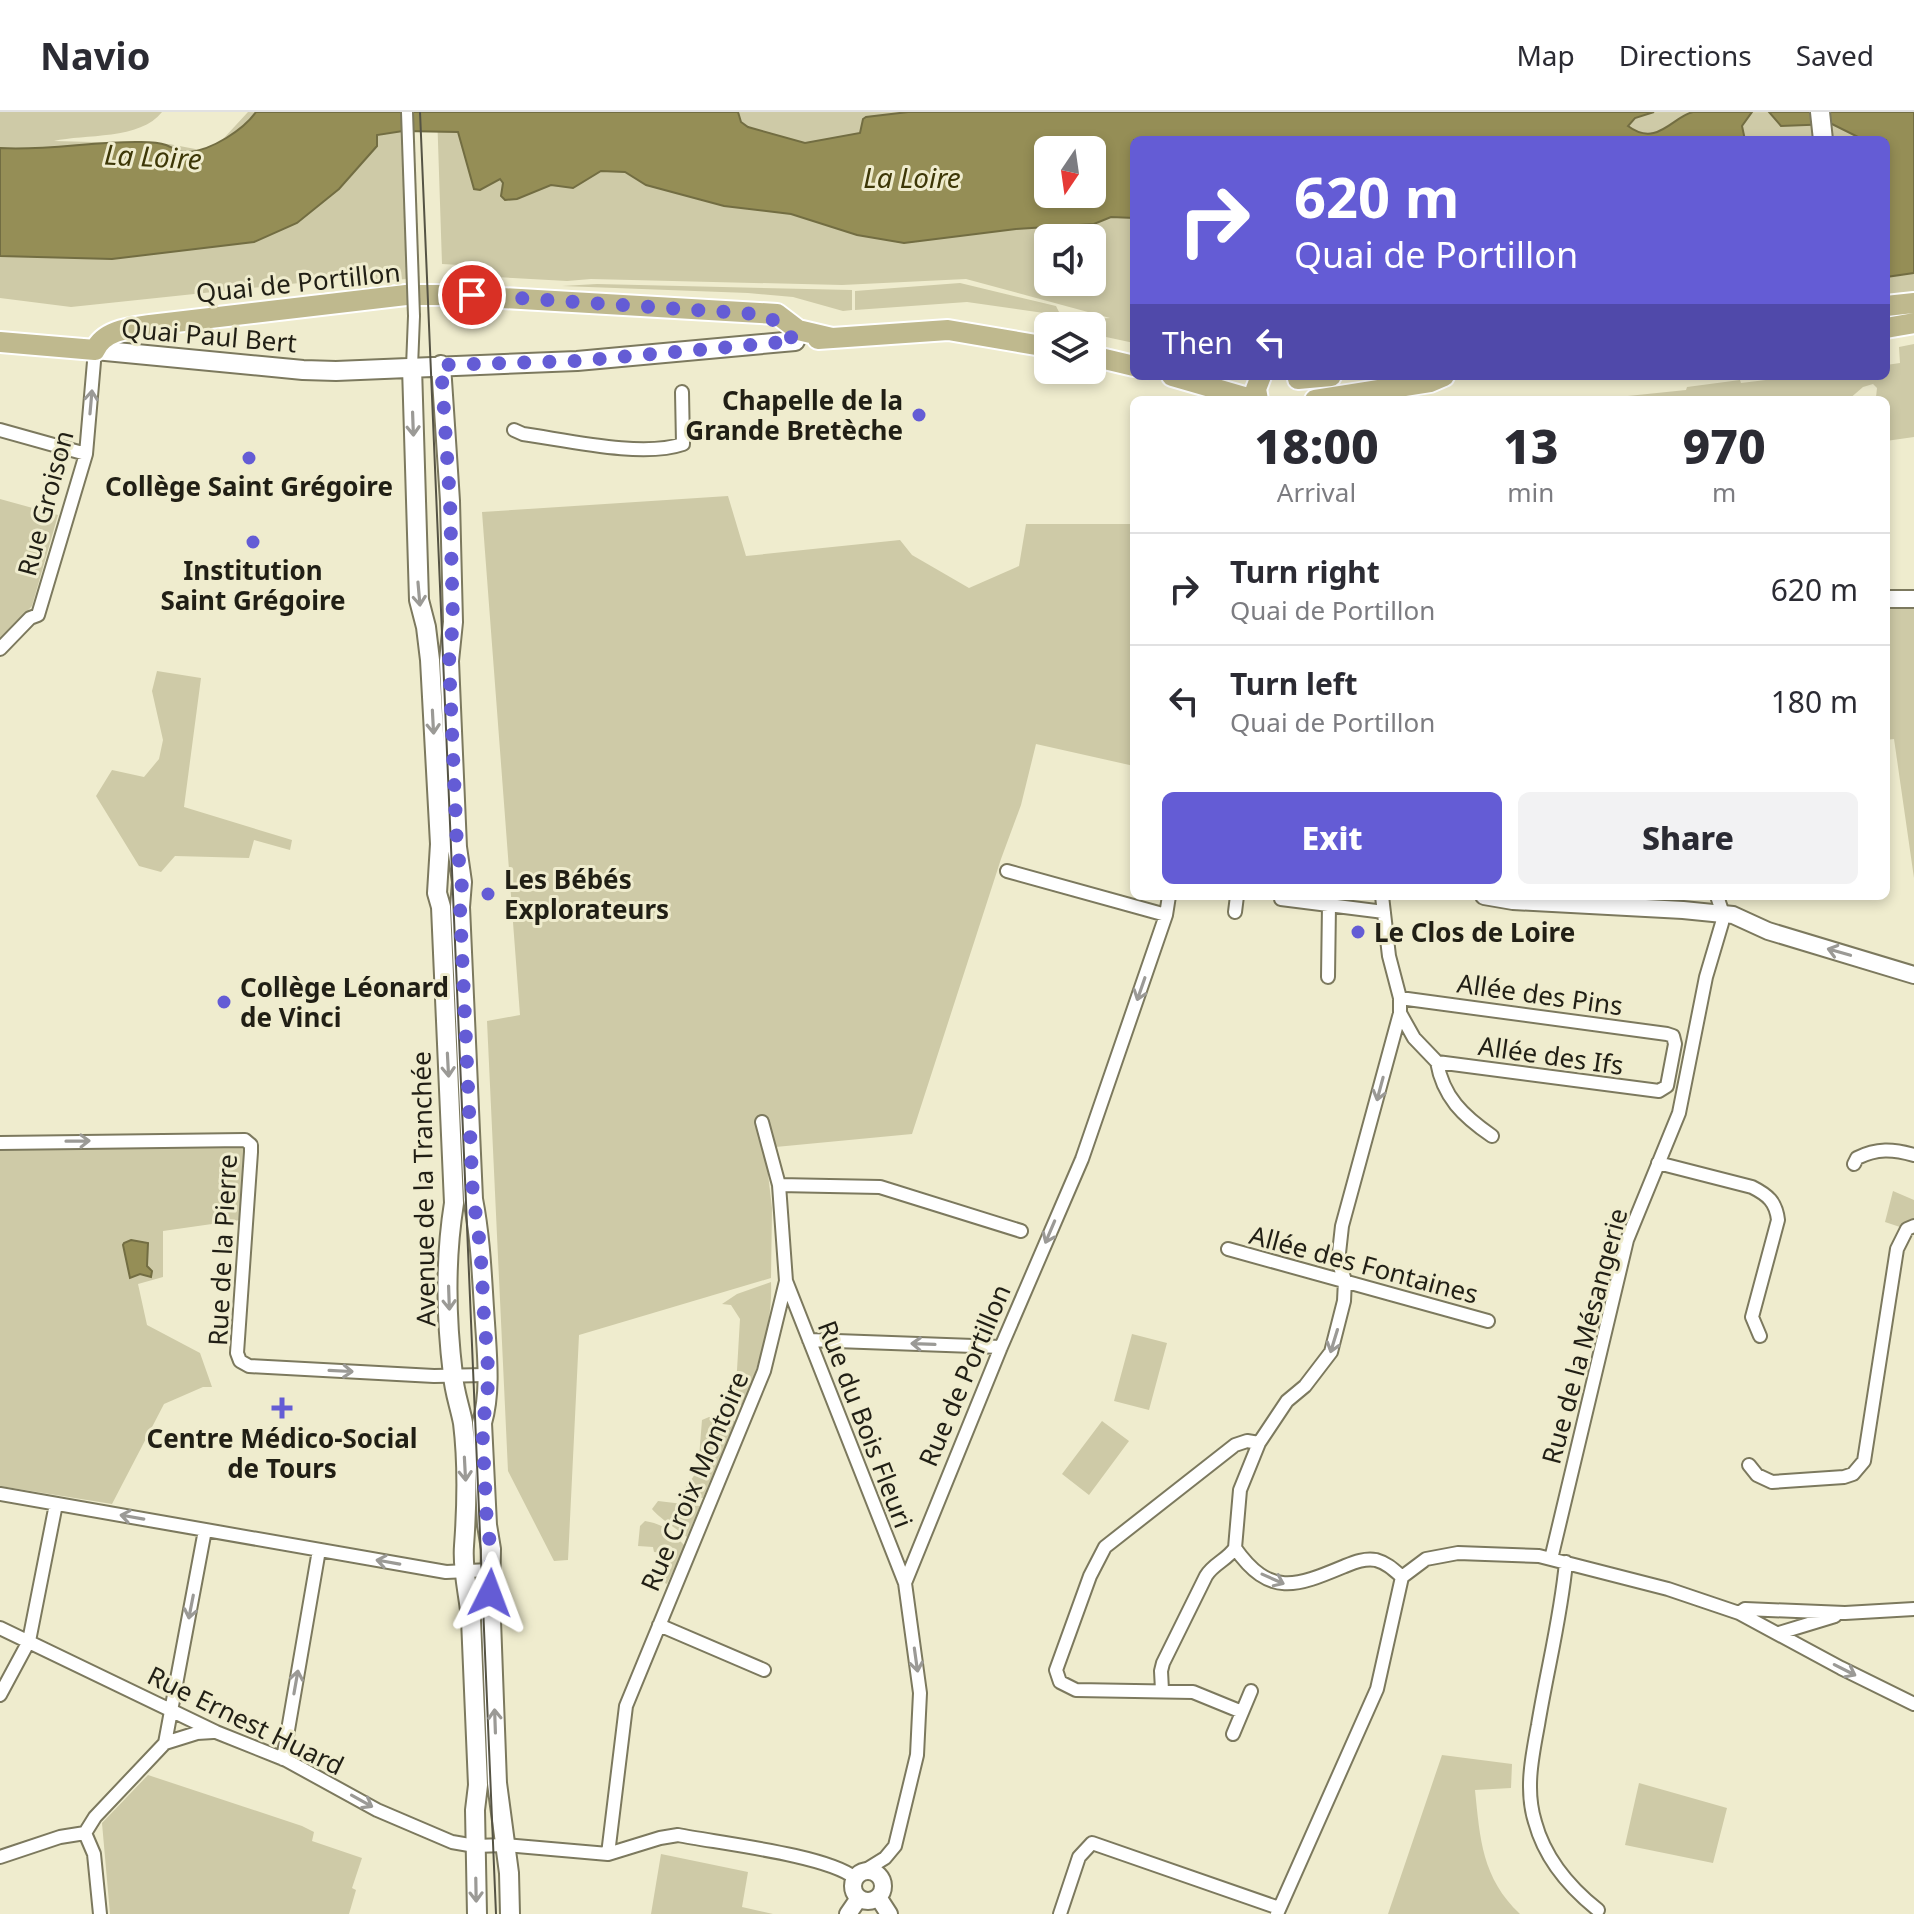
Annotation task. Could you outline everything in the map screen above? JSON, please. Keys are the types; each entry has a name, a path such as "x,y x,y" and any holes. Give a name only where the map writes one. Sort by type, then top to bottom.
{"main road":[{"path":"1820,112 1823,136"},
{"name":"Quai de Portillon","path":"95,350 99,342 114,333 150,325 406,295 472,295 777,314 798,330 832,338"},
{"path":"1890,306 1914,303"},
{"name":"Quai de Portillon","path":"756,314 773,320 795,341"},
{"path":"1890,327 1914,323"},
{"name":"Quai de Portillon","path":"441,365 577,361 948,330 1034,344"},
{"path":"1890,334 1914,330"},
{"name":"Quai Paul Bert","path":"0,342 303,370 441,365"},
{"path":"1106,358 1128,362"},
{"name":"Avenue de la Tranchée","path":"441,365 450,501 453,622 449,661 457,847 462,882 460,907 473,1199 481,1252 486,1375 486,1409 482,1423 491,1549 497,1783 510,1914"},
{"name":"Avenue de la Tranchée","path":"412,367 419,600 430,660 440,844 437,893 441,907 454,1203 448,1253 453,1374 463,1421 468,1516 464,1546 471,1619 478,1785 475,1810 477,1914"},
{"path":"1186,380 1242,396"},
{"path":"1302,380 1329,393 1435,380"}],"street":[{"path":"407,112 414,316 412,367"},
{"name":"Rue Groison","path":"0,649 30,618 38,615 86,454 95,350"},
{"path":"514,430 523,434 618,447 671,448 683,444 682,392"},
{"path":"0,430 86,454"},
{"path":"1890,599 1914,599"},
{"path":"1007,871 1166,915"},
{"name":"Rue de Portillon","path":"859,1874 885,1858 895,1846 917,1755 920,1693 905,1583 1082,1159 1166,915 1168,900"},
{"path":"1235,912 1236,900"},
{"path":"1289,900 1384,912"},
{"path":"1162,1690 1163,1663 1206,1576 1235,1548 1240,1490 1259,1443 1287,1401 1305,1386 1329,1357 1341,1317 1345,1280 1338,1262 1342,1226 1400,1013 1382,900"},
{"path":"1507,900 1733,915 1768,931 1914,975"},
{"path":"1718,900 1723,914"},
{"path":"1328,977 1329,905"},
{"name":"Rue de la Mésangerie","path":"1551,1559 1627,1240 1682,1103 1692,1039 1723,914"},
{"name":"Allée des Pins","path":"1400,998 1673,1036"},
{"path":"1400,1013 1414,1038 1437,1062 1440,1081 1454,1103 1471,1122 1492,1136"},
{"name":"Allée des Ifs","path":"1437,1062 1659,1091 1667,1086 1675,1044 1673,1036"},
{"name":"Rue Croix Montoire","path":"608,1854 626,1706 764,1371 786,1281 779,1185 762,1122"},
{"name":"Rue de la Pierre","path":"0,1143 245,1140 251,1145 251,1152 237,1353 240,1361 249,1366 263,1367 434,1376 486,1375"},
{"path":"1854,1164 1857,1158 1870,1151 1897,1150 1914,1155"},
{"path":"1658,1163 1752,1187 1766,1194 1776,1206 1778,1220 1752,1317 1760,1336"},
{"path":"779,1185 880,1187 1021,1231"},
{"path":"1749,1465 1757,1475 1772,1482 1844,1477 1860,1468 1864,1461 1897,1249 1907,1229 1914,1226"},
{"name":"Allée des Fontaines","path":"1228,1249 1488,1321"},
{"name":"Rue du Bois Fleuri","path":"786,1281 905,1583"},
{"path":"809,1340 1001,1347"},
{"path":"1242,1712 1193,1692 1076,1690 1060,1682 1056,1670 1090,1576 1105,1547 1235,1445 1247,1441 1259,1443"},
{"path":"0,1494 446,1572 490,1570"},
{"path":"0,1695 29,1641 56,1504"},
{"path":"165,1743 205,1530"},
{"path":"1235,1548 1258,1572 1284,1584 1300,1584 1366,1559 1387,1564 1402,1577"},
{"path":"283,1759 319,1550"},
{"path":"1060,1914 1079,1857 1092,1843 1278,1911 1377,1689 1402,1577 1426,1559 1458,1553 1516,1554 1566,1562 1668,1589 1739,1613 1914,1704"},
{"path":"1566,1562 1533,1754 1530,1795 1537,1830 1554,1863 1569,1885 1598,1910"},
{"path":"1739,1613 1745,1609 1845,1613 1914,1609"},
{"path":"1779,1633 1845,1613"},
{"path":"659,1625 764,1670"},
{"name":"Rue Ernest Huard","path":"0,1628 216,1732 283,1759 377,1810 452,1842 608,1854"},
{"path":"1233,1734 1251,1691"},
{"path":"0,1857 60,1837 85,1833 95,1817 165,1743 197,1733 216,1732"},
{"path":"85,1833 94,1854 100,1914"},
{"path":"608,1854 678,1835 799,1858 859,1874 874,1872 881,1878 883,1888 878,1897 869,1901 859,1898 853,1889 859,1874"},
{"path":"878,1897 889,1914"},
{"path":"848,1914 859,1898"}],"shaded area":[{"path":"0,112 162,112 153,121 127,132 54,141 169,144 211,152 248,112 410,112 409,279 357,277 71,307 0,298"},
{"path":"437,112 1796,112 1819,123 1843,128 1914,112 1914,296 1890,299 1890,136 1130,136 1130,342 1106,337 1106,318 1110,318 1106,317 1106,312 1088,312 966,279 842,285 567,281 461,275 460,265 442,264"},
{"path":"960,283 1056,306 1059,312 967,302 855,310 855,291"},
{"path":"597,284 852,290 852,310 843,311 793,297 748,293 562,286"},
{"path":"1914,344 1914,437 1890,440 1890,396 1876,396 1877,388 1873,384 1863,387 1853,396 1628,396 1740,380 1741,383 1766,380 1890,380 1890,364 1900,363 1899,347"},
{"path":"728,496 746,556 900,540 912,555 969,588 1019,566 1026,524 1130,524 1130,765 1036,744 1021,805 912,1134 765,1148 772,1208 771,1278 579,1335 568,1560 554,1561 508,1471 487,1021 520,1015 482,512"},
{"path":"0,499 58,515 32,606 0,641"},
{"path":"1890,603 1914,603 1914,878 1894,739 1890,740"},
{"path":"157,671 201,678 184,807 292,840 290,850 254,840 249,858 175,856 161,872 139,866 96,796 112,770 144,777 159,759 163,740 152,691"},
{"path":"239,1145 244,1150 240,1220 163,1231 163,1277 138,1284 147,1325 200,1353 212,1387 203,1387 164,1404 112,1504 0,1486 0,1148"},
{"path":"1893,1191 1914,1200 1914,1219 1900,1227 1885,1222"},
{"path":"771,1282 770,1314 759,1360 743,1405 735,1404 740,1319 731,1305 722,1304 737,1294"},
{"path":"1132,1334 1167,1343 1149,1410 1114,1401"},
{"path":"709,1417 736,1421 703,1498 690,1497 686,1494 686,1487 698,1470 702,1420"},
{"path":"1102,1421 1129,1441 1089,1495 1062,1474"},
{"path":"658,1501 700,1506 687,1537 652,1509"},
{"path":"645,1521 667,1529 685,1546 667,1584 669,1553 638,1546 640,1526"},
{"path":"1442,1755 1512,1764 1511,1788 1475,1790 1481,1841 1490,1872 1507,1900 1520,1914 1388,1914"},
{"path":"148,1775 302,1826 314,1832 312,1841 362,1858 352,1888 356,1890 349,1914 110,1914 102,1823"},
{"path":"1639,1783 1727,1808 1713,1863 1625,1845"},
{"path":"661,1854 748,1872 742,1907 773,1914 651,1914"}],"water":[{"name":"La Loire","path":"256,112 738,112 741,122 748,127 805,143 860,133 866,117 908,112 1654,112 1635,118 1628,126 1648,134 1664,129 1693,112 1752,112 1742,126 1744,136 1130,136 1130,218 1111,217 1094,224 1034,224 1034,228 904,243 857,235 791,214 724,206 646,185 625,172 601,171 573,188 551,185 517,199 505,200 501,196 503,183 500,179 480,190 474,189 458,132 403,131 377,135 377,146 339,189 297,223 254,242 112,259 0,256 0,148 148,142 189,152 217,143 235,132"},
{"path":"1769,112 1914,112 1914,273 1890,276 1890,136 1856,136 1832,124 1781,126"},
{"path":"131,1240 148,1243 147,1266 152,1271 151,1277 140,1274 130,1278 123,1245"}],"tram line":[{"path":"420,112 496,1914"}],"place":[{"name":"Chapelle de la Grande Bretèche","path":"919,415"},
{"name":"Collège Saint Grégoire","path":"249,458"},
{"name":"Institution Saint Grégoire","path":"253,542"},
{"name":"Les Bébés Explorateurs","path":"488,894"},
{"name":"Le Clos de Loire","path":"1358,932"},
{"name":"Collège Léonard de Vinci","path":"224,1002"},
{"name":"Centre Médico-Social de Tours","path":"282,1408"}],"route":[{"path":"472,295 756,314 773,320 795,341 577,361 441,365 450,501 453,622 449,661 457,847 462,882 460,907 473,1199 480,1236 487,1352 486,1409 482,1423 492,1561 490,1593"}]}
